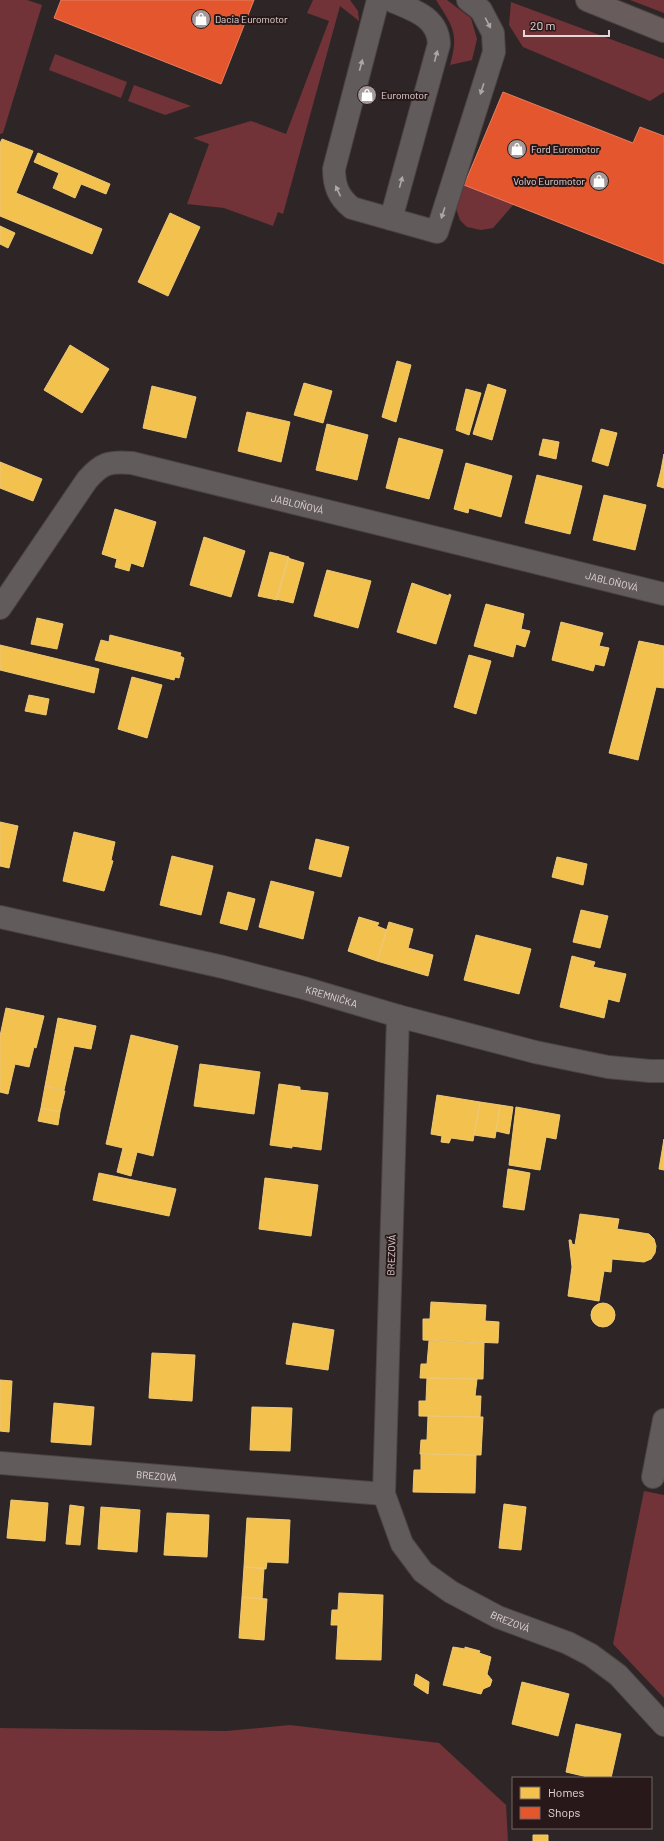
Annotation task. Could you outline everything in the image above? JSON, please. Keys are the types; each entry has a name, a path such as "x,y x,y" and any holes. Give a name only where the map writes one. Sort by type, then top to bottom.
{"highway":[{"path":"587,0 664,31"}],"street":[{"path":"378,0 334,169 334,181 338,193 352,208 437,232 494,52 493,33 481,10 468,0"},
{"path":"390,0 423,14 436,28 439,36 439,44 391,219"},
{"name":"JABLOŇOVÁ","path":"0,608 87,480 99,467 114,461 132,462 664,594"},
{"name":"KREMNIČKA","path":"0,917 223,967 304,988 398,1016 535,1052 608,1068 664,1071"},
{"name":"BREZOVÁ","path":"398,1016 384,1494 402,1544 423,1572 451,1592 498,1617 568,1643 591,1655 618,1675 664,1725"},
{"path":"653,1477 664,1420"},
{"name":"BREZOVÁ","path":"0,1463 384,1494"}],"shaded area":[{"path":"0,0 27,0 42,5 3,133 0,134"},
{"path":"313,0 350,0 358,11 359,21 340,6 283,214 278,212 273,226 224,208 187,204 209,144 193,138 251,121 286,134 329,21 307,13"},
{"path":"436,0 447,0 471,18 477,39 472,60 450,65 454,45 453,31 447,17"},
{"path":"630,0 664,0 664,13"},
{"path":"511,2 664,59 664,92 650,101 523,47 509,25"},
{"path":"55,54 127,82 121,98 49,70"},
{"path":"134,85 191,106 165,115 128,101"},
{"path":"464,185 514,204 493,228 481,230 467,227 460,220 455,206"},
{"path":"644,1491 664,1495 664,1698 613,1644"},
{"path":"290,1725 439,1743 506,1805 508,1841 0,1841 0,1728 226,1731"}],"building: Homes":[{"path":"2,139 33,151 16,193 102,229 92,254 0,216 0,143"},
{"path":"38,153 110,184 106,194 81,184 75,198 53,188 59,173 34,162"},
{"path":"170,213 200,227 168,296 138,282"},
{"path":"0,226 15,233 8,248 0,244"},
{"path":"70,345 109,369 82,413 44,390"},
{"path":"397,361 411,365 396,422 382,417"},
{"path":"304,383 332,391 323,423 294,415"},
{"path":"488,384 506,390 492,440 473,434"},
{"path":"152,386 196,397 186,438 143,428"},
{"path":"466,389 481,393 469,435 456,430"},
{"path":"247,412 290,422 281,462 238,451"},
{"path":"327,424 368,435 357,480 316,470"},
{"path":"601,429 617,433 608,466 592,461"},
{"path":"399,438 443,450 429,499 386,488"},
{"path":"543,439 559,442 556,459 539,455"},
{"path":"664,454 664,471 661,470"},
{"path":"0,462 42,479 33,501 0,488"},
{"path":"466,463 512,476 501,517 469,508 468,513 454,509"},
{"path":"661,470 664,471 664,488 657,486"},
{"path":"537,475 582,486 570,534 525,523"},
{"path":"604,495 646,505 635,550 593,540"},
{"path":"115,509 156,522 143,567 131,563 129,571 115,567 117,559 102,554"},
{"path":"204,537 245,551 231,597 190,585"},
{"path":"270,552 289,557 277,600 258,596"},
{"path":"288,558 304,563 293,603 276,599"},
{"path":"327,570 371,581 358,628 314,616"},
{"path":"412,583 449,596 449,594 451,595 436,644 397,632"},
{"path":"486,604 524,614 521,629 530,631 525,647 516,644 513,657 474,646"},
{"path":"37,618 63,624 57,649 31,644"},
{"path":"561,622 603,633 599,646 609,648 604,666 595,664 593,671 552,660"},
{"path":"110,635 181,653 180,656 184,658 179,678 175,677 174,680 95,660 101,640 109,642"},
{"path":"639,641 664,646 664,688 656,687 638,760 609,753"},
{"path":"0,645 99,669 94,693 0,670"},
{"path":"469,655 491,661 476,714 454,707"},
{"path":"132,677 162,685 147,738 118,729"},
{"path":"29,695 49,699 46,715 25,711"},
{"path":"0,822 18,826 9,868 0,866"},
{"path":"74,832 115,842 111,860 113,861 104,891 63,881"},
{"path":"316,839 349,847 341,877 309,869"},
{"path":"172,856 213,866 201,915 160,905"},
{"path":"557,857 587,864 583,885 552,877"},
{"path":"271,881 314,892 303,939 259,927"},
{"path":"228,892 255,899 247,930 220,923"},
{"path":"581,910 608,916 600,948 573,942"},
{"path":"359,917 379,923 377,926 387,930 377,961 348,951"},
{"path":"389,922 413,929 408,948 433,955 428,976 377,961"},
{"path":"476,935 531,949 519,994 464,980"},
{"path":"572,956 595,962 593,967 626,974 619,1002 608,999 604,1018 560,1007"},
{"path":"6,1008 44,1016 36,1048 34,1047 29,1067 15,1064 8,1094 0,1092 0,1036"},
{"path":"58,1018 96,1026 91,1049 74,1046 64,1090 45,1086"},
{"path":"131,1035 178,1046 153,1156 137,1152 131,1176 117,1172 123,1148 106,1144"},
{"path":"200,1064 260,1072 254,1114 194,1106"},
{"path":"279,1084 300,1087 300,1090 328,1093 321,1150 270,1145"},
{"path":"45,1086 65,1091 60,1112 41,1108"},
{"path":"437,1095 480,1102 473,1141 451,1138 449,1143 441,1142 442,1136 431,1134"},
{"path":"480,1102 500,1105 495,1138 474,1135"},
{"path":"500,1105 513,1107 509,1134 496,1131"},
{"path":"516,1107 560,1115 556,1139 546,1137 540,1170 509,1165"},
{"path":"41,1108 60,1112 58,1125 38,1121"},
{"path":"664,1139 664,1170 659,1169"},
{"path":"508,1169 530,1173 524,1210 503,1207"},
{"path":"99,1173 176,1189 169,1216 93,1200"},
{"path":"265,1178 318,1185 311,1236 259,1229"},
{"path":"580,1214 619,1219 617,1229 649,1234 654,1239 656,1246 655,1253 651,1259 644,1262 612,1259 611,1272 604,1271 599,1301 568,1296 572,1267 569,1240 571,1240 572,1244 575,1245"},
{"path":"431,1302 486,1305 485,1321 499,1322 498,1343 423,1340 423,1319 430,1319"},
{"path":"603,1303 611,1307 615,1315 611,1323 603,1327 595,1323 591,1315 595,1307"},
{"path":"293,1323 334,1330 328,1370 286,1364"},
{"path":"429,1341 484,1343 483,1379 420,1378 421,1364 427,1364"},
{"path":"152,1353 195,1355 192,1401 149,1398"},
{"path":"427,1378 477,1379 475,1396 481,1396 480,1417 419,1416 419,1401 426,1401"},
{"path":"0,1380 12,1381 9,1432 0,1431"},
{"path":"54,1403 94,1407 91,1445 51,1442"},
{"path":"252,1407 292,1408 290,1451 250,1450"},
{"path":"428,1416 483,1417 481,1455 420,1454 421,1440 427,1440"},
{"path":"421,1454 476,1455 475,1493 413,1492 414,1470 421,1470"},
{"path":"11,1500 48,1503 45,1541 7,1538"},
{"path":"504,1504 526,1507 521,1550 499,1548"},
{"path":"70,1505 84,1507 80,1545 66,1544"},
{"path":"101,1507 140,1510 137,1552 98,1549"},
{"path":"167,1513 209,1515 207,1557 164,1555"},
{"path":"247,1518 290,1520 288,1563 267,1562 266,1569 244,1567"},
{"path":"244,1567 264,1568 262,1599 242,1597"},
{"path":"339,1593 383,1595 381,1660 336,1659 338,1625 331,1625 332,1610 338,1610"},
{"path":"242,1597 267,1599 264,1640 239,1638"},
{"path":"453,1647 465,1649 465,1647 480,1651 479,1653 491,1657 487,1674 492,1680 490,1686 483,1689 481,1694 443,1685"},
{"path":"416,1674 429,1682 428,1694 414,1685"},
{"path":"522,1682 569,1694 558,1736 512,1724"},
{"path":"576,1724 621,1734 611,1777 588,1777 566,1772"},
{"path":"533,1835 548,1835 548,1841 533,1841"}],"building: Shops":[{"path":"61,0 254,0 221,84 54,18"},
{"path":"503,92 633,143 640,127 664,136 664,264 464,185"}],"place":[{"name":"Dacia Euromotor","path":"201,19"},
{"name":"Euromotor","path":"367,95"},
{"name":"Ford Euromotor","path":"517,149"},
{"name":"Volvo Euromotor","path":"599,181"}]}
